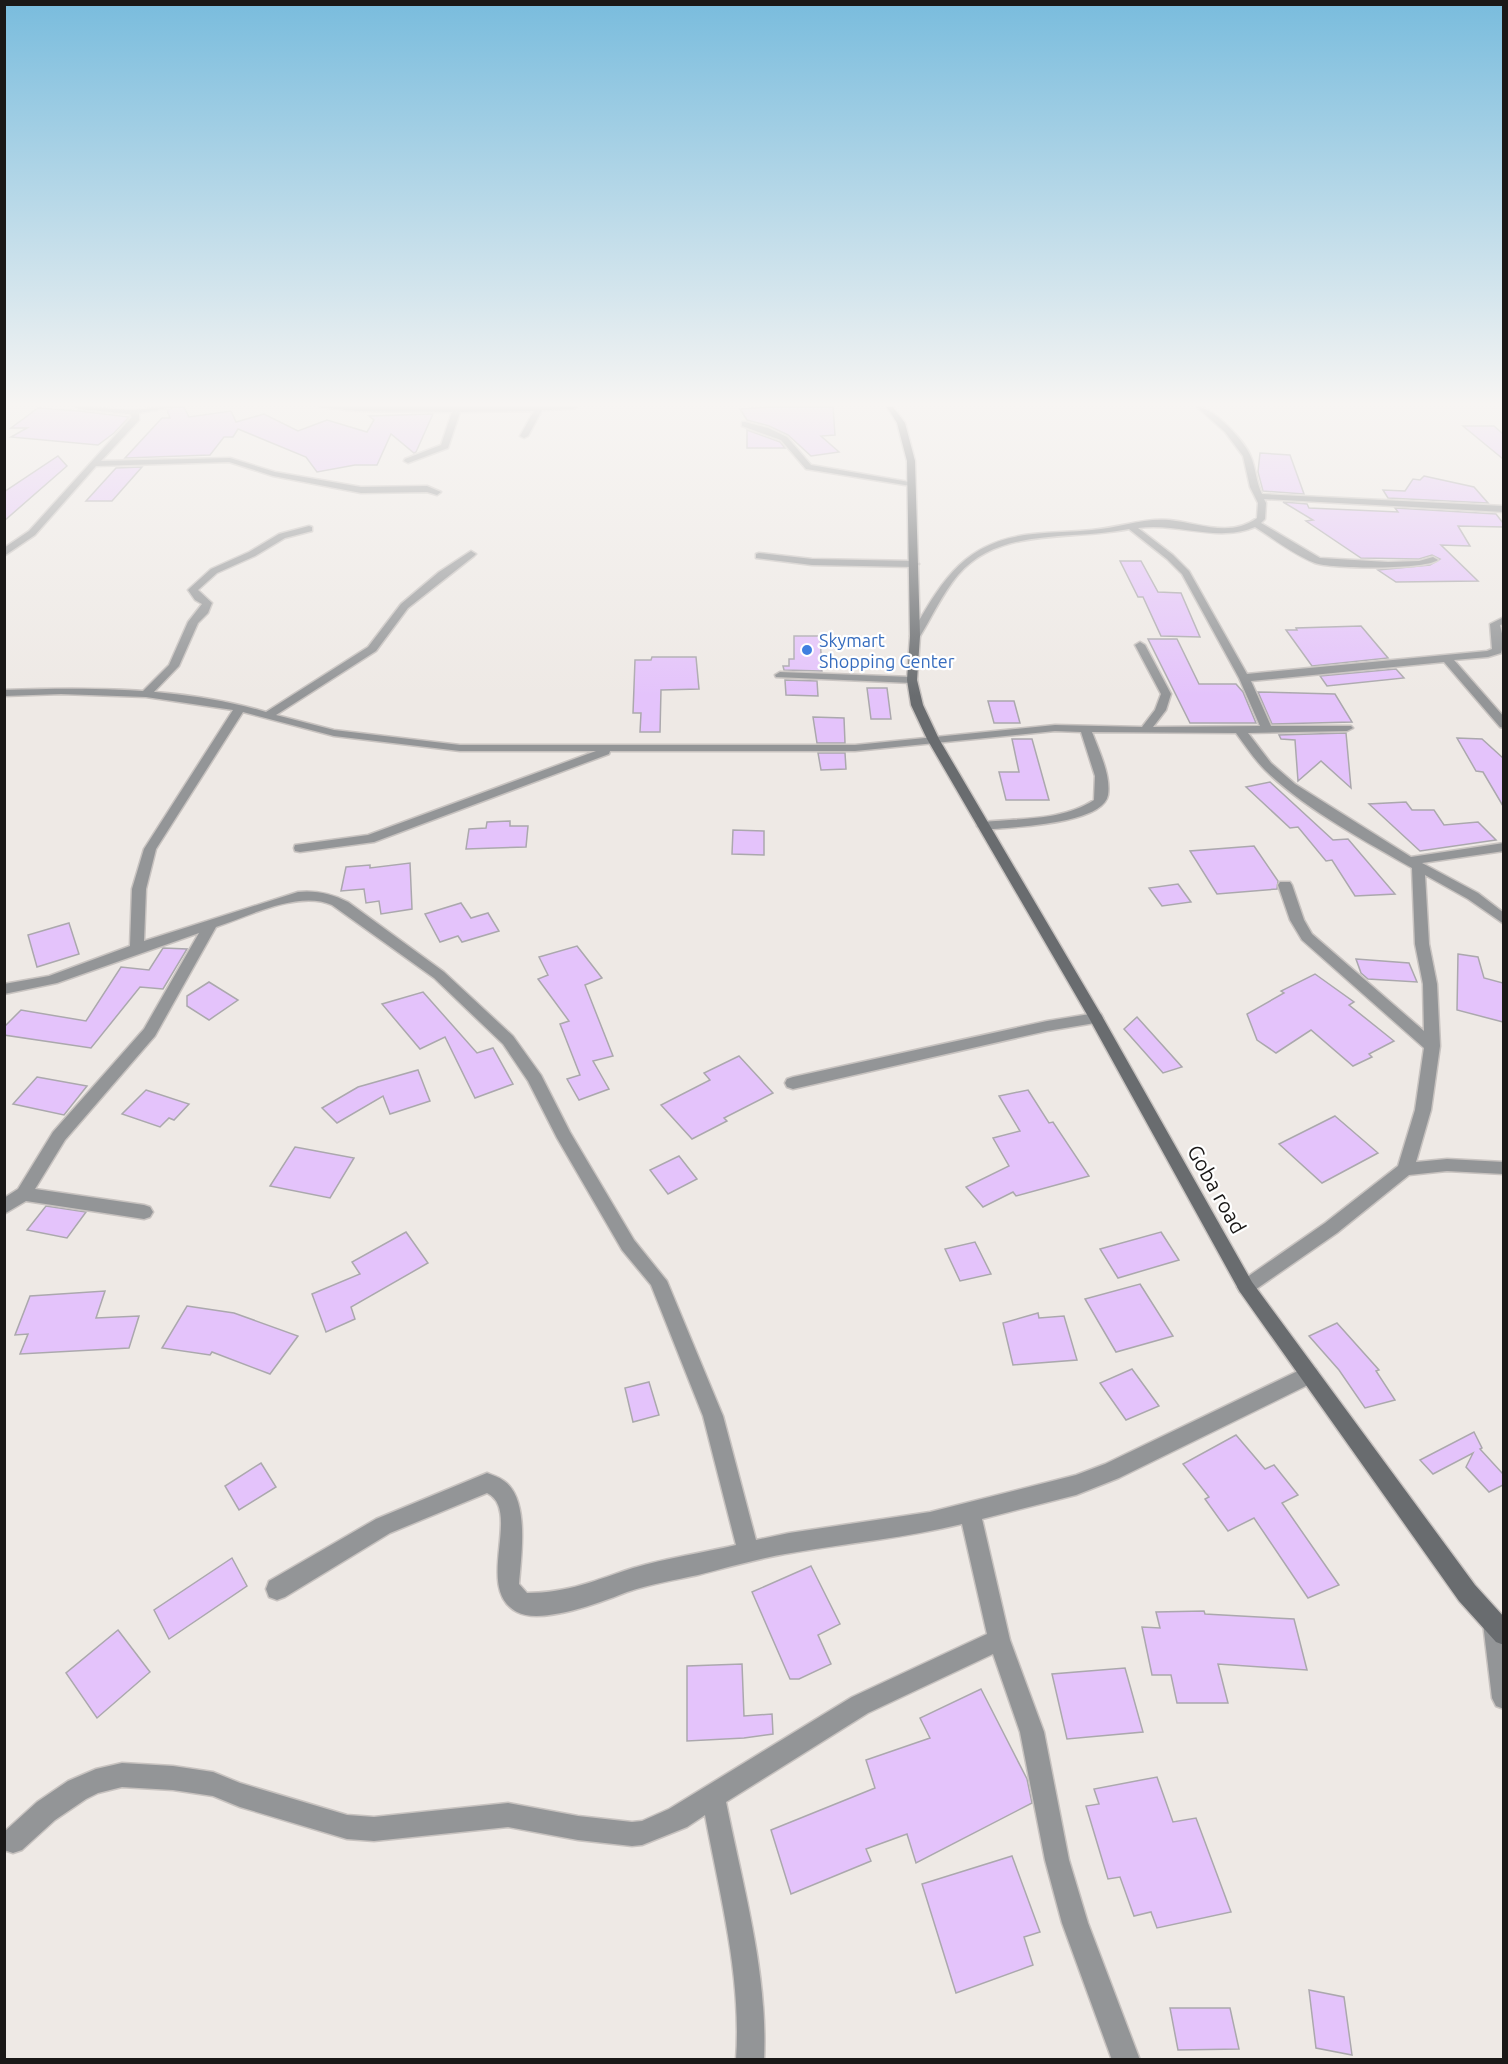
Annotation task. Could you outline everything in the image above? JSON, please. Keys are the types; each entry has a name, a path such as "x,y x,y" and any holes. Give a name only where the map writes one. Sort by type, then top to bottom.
{"main road":[{"path":"912,503 915,636 912,680 917,705 933,739"},
{"name":"Goba road","path":"933,739 1096,1018 1246,1287 1467,1593 1499,1629"}],"street":[{"path":"4,553 32,533 59,503"},
{"path":"915,636 946,585 975,555 1028,537 1092,533 1160,523 1231,530 1256,524 1261,519 1262,503"},
{"path":"1404,503 1503,509"},
{"path":"1256,524 1318,561 1388,565 1419,564 1433,560"},
{"path":"1130,526 1170,557 1186,573 1244,678 1266,730"},
{"path":"146,694 174,666 194,622 204,611 207,603 198,598 193,590 214,571 252,554 282,536 309,529"},
{"path":"267,716 372,649 381,640 397,615 457,563 471,554"},
{"path":"759,556 812,562 914,564"},
{"path":"1244,678 1335,667 1488,654 1497,651 1499,645 1495,624 1503,620"},
{"path":"1140,645 1166,694 1160,710 1145,731"},
{"path":"1446,659 1503,725"},
{"path":"780,675 912,680"},
{"path":"4,693 61,691 146,694 240,708 324,731 437,747 855,748 1044,729 1240,731 1347,728"},
{"path":"137,948 139,889 150,849 240,708"},
{"path":"983,826 1087,811 1100,802 1102,792 1099,771 1085,729"},
{"path":"1240,731 1267,766 1291,787 1330,814 1413,864 1473,896 1503,920"},
{"path":"300,848 361,842 617,748"},
{"path":"1413,864 1503,847"},
{"path":"1246,1287 1331,1228 1405,1169 1423,1110 1432,1047 1430,984 1422,944 1413,864"},
{"path":"1285,885 1297,920 1307,937 1432,1047"},
{"path":"4,990 52,980 137,948 298,896 313,894 326,896 343,905 439,975 508,1040 535,1079 563,1134 628,1245 658,1281 713,1416 749,1552"},
{"path":"6,1209 24,1194 59,1136 150,1032 210,925"},
{"path":"793,1083 1047,1026 1096,1018"},
{"path":"1405,1169 1447,1166 1503,1168"},
{"path":"24,1194 144,1212"},
{"path":"277,1589 382,1526 487,1483 499,1488 508,1505 511,1528 508,1584 510,1593 523,1604 552,1604 591,1596 634,1579 749,1552 789,1543 930,1522 1076,1485 1112,1472 1309,1375"},
{"path":"970,1512 999,1640 1032,1732 1057,1860 1075,1923 1126,2060"},
{"path":"1499,1629 1503,1698"},
{"path":"12,1841 46,1811 77,1790 96,1781 122,1775 173,1778 213,1784 347,1827 374,1829 508,1815 578,1828 632,1834 654,1829 678,1818 860,1705 999,1640"},
{"path":"713,1795 749,1980 752,2026 750,2060"}],"building":[{"path":"4,503 24,503 4,521"},
{"path":"1285,503 1307,504 1309,508 1398,512 1395,508 1496,514 1503,523 1503,527 1458,526 1470,546 1441,545 1478,581 1396,582 1378,570 1430,565 1440,559 1432,555 1419,559 1361,558 1306,521 1313,520"},
{"path":"1120,561 1141,561 1158,592 1181,593 1200,637 1161,636 1143,597 1138,597"},
{"path":"1361,626 1388,658 1312,666 1286,630 1297,630 1296,628"},
{"path":"794,636 820,636 822,671 784,670 783,666 789,666 789,659 794,659"},
{"path":"1148,639 1177,639 1199,684 1236,684 1243,692 1256,723 1190,723"},
{"path":"652,657 696,657 699,689 661,690 660,732 640,732 641,713 633,713 635,660 651,660"},
{"path":"1396,669 1404,678 1327,686 1320,676"},
{"path":"785,680 817,681 818,696 786,695"},
{"path":"867,688 887,688 891,719 871,719"},
{"path":"1258,692 1335,694 1352,722 1272,724"},
{"path":"988,701 1014,701 1020,723 994,723"},
{"path":"813,717 844,718 845,743 817,743"},
{"path":"1346,733 1351,788 1321,761 1298,781 1295,740 1281,739 1279,735"},
{"path":"1457,738 1482,739 1503,758 1503,806 1483,772 1476,771"},
{"path":"1012,739 1032,739 1049,800 1006,800 999,772 1019,772"},
{"path":"818,753 845,753 846,769 821,770"},
{"path":"1270,782 1333,840 1348,839 1395,894 1355,896 1332,860 1326,861 1298,827 1290,828 1246,787"},
{"path":"1406,802 1412,810 1434,810 1444,825 1478,822 1496,840 1420,851 1369,804"},
{"path":"510,821 510,826 528,826 526,847 466,849 469,829 486,828 487,822"},
{"path":"733,830 764,831 764,855 732,854"},
{"path":"1254,846 1278,881 1277,889 1217,894 1190,851"},
{"path":"410,863 412,909 381,914 379,901 366,903 364,889 341,891 346,867 370,865 370,868"},
{"path":"1178,884 1191,902 1162,906 1149,888"},
{"path":"461,903 471,918 488,913 499,931 462,942 458,936 440,942 425,914"},
{"path":"69,923 79,954 37,967 28,935"},
{"path":"577,946 602,978 585,985 613,1056 593,1061 609,1089 579,1100 567,1079 580,1075 560,1024 569,1021 538,979 548,975 539,957"},
{"path":"163,948 187,949 163,989 140,987 91,1048 4,1035 4,1027 21,1010 86,1021 121,967 149,970"},
{"path":"1458,954 1478,957 1484,978 1503,983 1503,1022 1457,1010"},
{"path":"1356,959 1409,963 1417,982 1368,979 1361,973"},
{"path":"1315,974 1354,1002 1349,1005 1394,1041 1369,1054 1372,1057 1353,1066 1311,1030 1276,1053 1257,1040 1247,1014 1284,993 1281,991"},
{"path":"209,982 238,1000 209,1020 187,1006 187,996"},
{"path":"423,992 477,1053 493,1048 513,1084 475,1098 445,1037 420,1049 382,1004"},
{"path":"1137,1017 1182,1067 1163,1073 1124,1029"},
{"path":"739,1056 773,1093 724,1118 727,1121 692,1139 661,1105 710,1080 704,1073"},
{"path":"418,1070 430,1101 390,1114 383,1096 337,1123 322,1108 358,1087"},
{"path":"37,1077 87,1086 64,1115 13,1104"},
{"path":"146,1090 189,1104 174,1120 169,1118 160,1127 122,1114"},
{"path":"1028,1090 1049,1123 1053,1122 1089,1176 1016,1196 1013,1192 983,1207 966,1187 1009,1166 993,1138 1020,1131 999,1096"},
{"path":"1335,1116 1378,1153 1322,1183 1279,1144"},
{"path":"295,1147 354,1158 330,1198 270,1186"},
{"path":"679,1156 697,1179 668,1194 650,1170"},
{"path":"46,1206 86,1212 67,1238 27,1230"},
{"path":"406,1232 428,1263 351,1307 355,1319 326,1332 312,1294 360,1274 352,1262"},
{"path":"1161,1232 1179,1260 1118,1278 1100,1249"},
{"path":"975,1242 991,1274 960,1281 945,1249"},
{"path":"1140,1284 1173,1336 1116,1352 1085,1299"},
{"path":"105,1291 96,1318 139,1316 129,1348 20,1354 28,1334 15,1335 30,1296"},
{"path":"187,1306 234,1313 298,1336 270,1374 212,1352 210,1355 162,1348"},
{"path":"1038,1313 1039,1318 1064,1316 1077,1360 1013,1365 1003,1323"},
{"path":"1337,1323 1379,1370 1376,1371 1395,1400 1365,1408 1339,1370 1309,1336"},
{"path":"1132,1369 1159,1406 1126,1420 1100,1383"},
{"path":"649,1382 659,1415 633,1422 625,1388"},
{"path":"1474,1432 1482,1448 1480,1449 1503,1474 1503,1485 1489,1492 1466,1467 1473,1453 1433,1474 1420,1460"},
{"path":"1236,1435 1265,1469 1274,1465 1298,1495 1282,1503 1339,1585 1308,1598 1254,1518 1228,1531 1205,1499 1209,1497 1183,1464"},
{"path":"261,1463 276,1487 239,1510 225,1486"},
{"path":"232,1558 247,1586 169,1639 154,1610"},
{"path":"811,1566 840,1624 818,1635 831,1664 799,1679 790,1679 752,1592"},
{"path":"1204,1611 1205,1614 1294,1619 1307,1670 1218,1664 1228,1703 1177,1703 1171,1675 1152,1675 1142,1627 1160,1628 1156,1612"},
{"path":"118,1630 150,1672 97,1718 66,1673"},
{"path":"742,1664 744,1716 772,1714 773,1734 687,1741 687,1666"},
{"path":"1125,1668 1143,1732 1067,1739 1052,1674"},
{"path":"981,1689 1027,1779 1032,1803 916,1863 907,1834 866,1849 871,1861 791,1894 771,1830 875,1788 866,1760 930,1738 920,1718"},
{"path":"1157,1777 1173,1822 1196,1818 1231,1912 1157,1928 1151,1912 1134,1916 1120,1877 1108,1879 1086,1806 1099,1804 1094,1789"},
{"path":"1012,1856 1040,1932 1024,1937 1033,1965 956,1993 922,1884"},
{"path":"1309,1990 1344,1997 1352,2055 1316,2048"},
{"path":"1170,2008 1230,2008 1239,2049 1178,2050"}],"place":[{"name":"Skymart Shopping Center","path":"807,650"}]}
